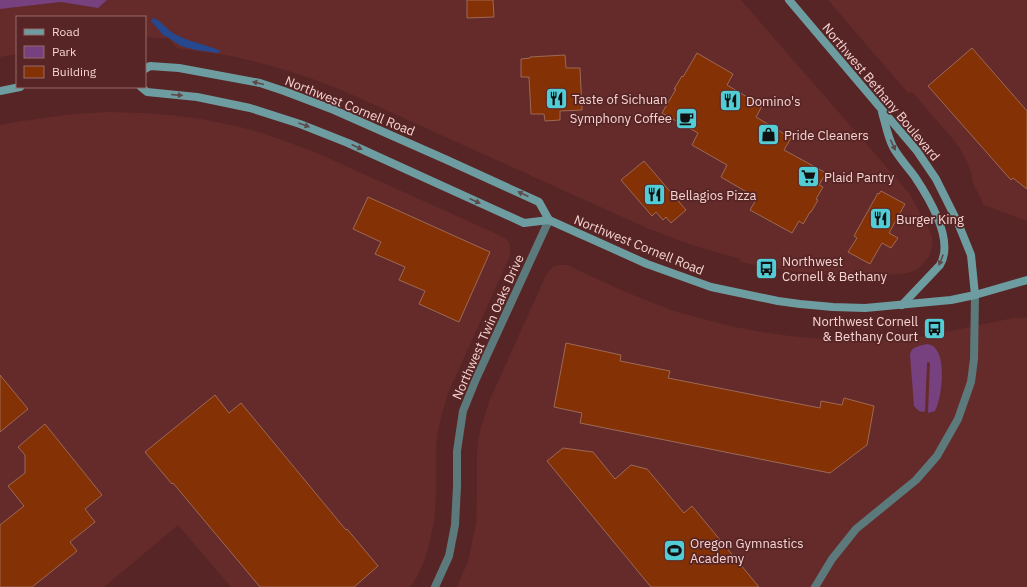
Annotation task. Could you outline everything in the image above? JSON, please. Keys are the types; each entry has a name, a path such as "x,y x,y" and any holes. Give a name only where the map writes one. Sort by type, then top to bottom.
{"main road":[{"name":"Northwest Bethany Boulevard","path":"789,0 917,151 936,179 958,223 971,255 975,295"},
{"name":"Northwest Cornell Road","path":"146,68 150,66 179,68 260,83 313,102 468,169 539,202 549,220 647,264 711,287 778,301 834,307 865,308 951,300 975,295 1027,280"},
{"path":"0,91 16,88"},
{"path":"142,88 147,92 198,97 250,108 300,124 348,143 524,224 549,220"},
{"path":"881,108 892,146 926,194 943,233 945,248 940,265 902,305"}],"street":[{"name":"Northwest Twin Oaks Drive","path":"435,587 449,556 455,525 457,451 463,411 478,373 549,220"},
{"path":"815,587 832,559 856,529 916,480 937,456 955,425 971,382 974,359 975,295"}],"shaded area":[{"path":"107,0 741,0 909,193 932,237 931,252 918,269 902,274 883,275 830,275 771,268 740,262 740,259 695,246 649,229 346,92 318,81 292,72 231,56 177,48 169,39 146,37 146,16 16,16 16,54 0,57 0,9 61,2 98,8"},
{"path":"828,0 1027,0 1027,221 984,205 973,183 967,162 961,150 952,138 912,92 909,94"},
{"path":"109,112 144,113 201,119 266,134 317,153 501,236 509,243 510,256 449,391 442,413 436,449 436,497 434,523 426,556 417,577 410,587 231,587 178,525 104,587 0,587 0,125 74,114"},
{"path":"567,265 623,291 674,311 735,327 790,336 847,340 899,339 927,336 1013,318 1027,318 1027,587 457,587 468,561 476,524 477,455 478,439 482,424 490,399 547,273 554,266"}],"green space":[{"path":"0,0 107,0 98,8 61,2 0,9"},
{"path":"927,344 933,346 937,351 942,368 940,397 935,411 928,413 930,363 927,363 925,411 923,412 919,411 914,406 910,355 914,348"}],"water":[{"path":"153,18 179,36 221,51 218,53 181,46 163,35 151,21"}],"building":[{"path":"467,0 493,0 494,17 467,18"},
{"path":"972,48 1027,111 1027,189 1013,178 1011,180 928,86"},
{"path":"697,53 733,74 727,85 762,106 756,117 791,138 784,150 826,173 819,185 823,187 816,199 818,200 803,224 799,221 792,233 750,210 757,198 721,177 727,165 692,145 698,133 662,113 676,89 674,89"},
{"name":"Taste of Sichuan","path":"565,55 566,68 580,68 582,110 560,111 560,120 545,121 544,114 531,114 529,77 521,77 521,59"},
{"name":"Bellagios Pizza","path":"644,161 686,210 671,223 666,217 663,220 656,212 652,216 621,180"},
{"name":"Burger King","path":"881,191 905,204 889,233 898,238 891,248 882,243 870,264 848,252 857,238 854,236 878,193 879,194"},
{"path":"368,197 490,252 459,322 419,304 425,291 399,280 405,267 375,254 381,242 353,229"},
{"path":"566,343 621,355 620,361 670,371 668,378 820,408 821,401 842,405 844,398 874,406 867,445 830,473 580,423 582,413 554,407"},
{"path":"0,375 28,409 0,432"},
{"path":"215,395 229,413 241,403 346,530 347,529 378,566 354,587 260,587 173,483 172,484 145,452"},
{"path":"45,424 102,495 85,509 95,522 70,542 77,551 32,587 0,587 0,525 24,506 8,486 25,473 25,455 18,447"},
{"name":"Oregon Gymnastics Academy","path":"563,448 593,452 615,479 631,465 647,469 684,513 692,506 759,587 651,587 547,461"}],"place":[{"name":"Taste of Sichuan","path":"556,99"},
{"name":"Domino's","path":"730,101"},
{"name":"Symphony Coffee","path":"687,118"},
{"name":"Pride Cleaners","path":"769,135"},
{"name":"Plaid Pantry","path":"809,177"},
{"name":"Bellagios Pizza","path":"654,195"},
{"name":"Burger King","path":"880,219"},
{"name":"Northwest Cornell & Bethany","path":"767,268"},
{"name":"Northwest Cornell & Bethany Court","path":"934,328"},
{"name":"Oregon Gymnastics Academy","path":"675,550"}]}
